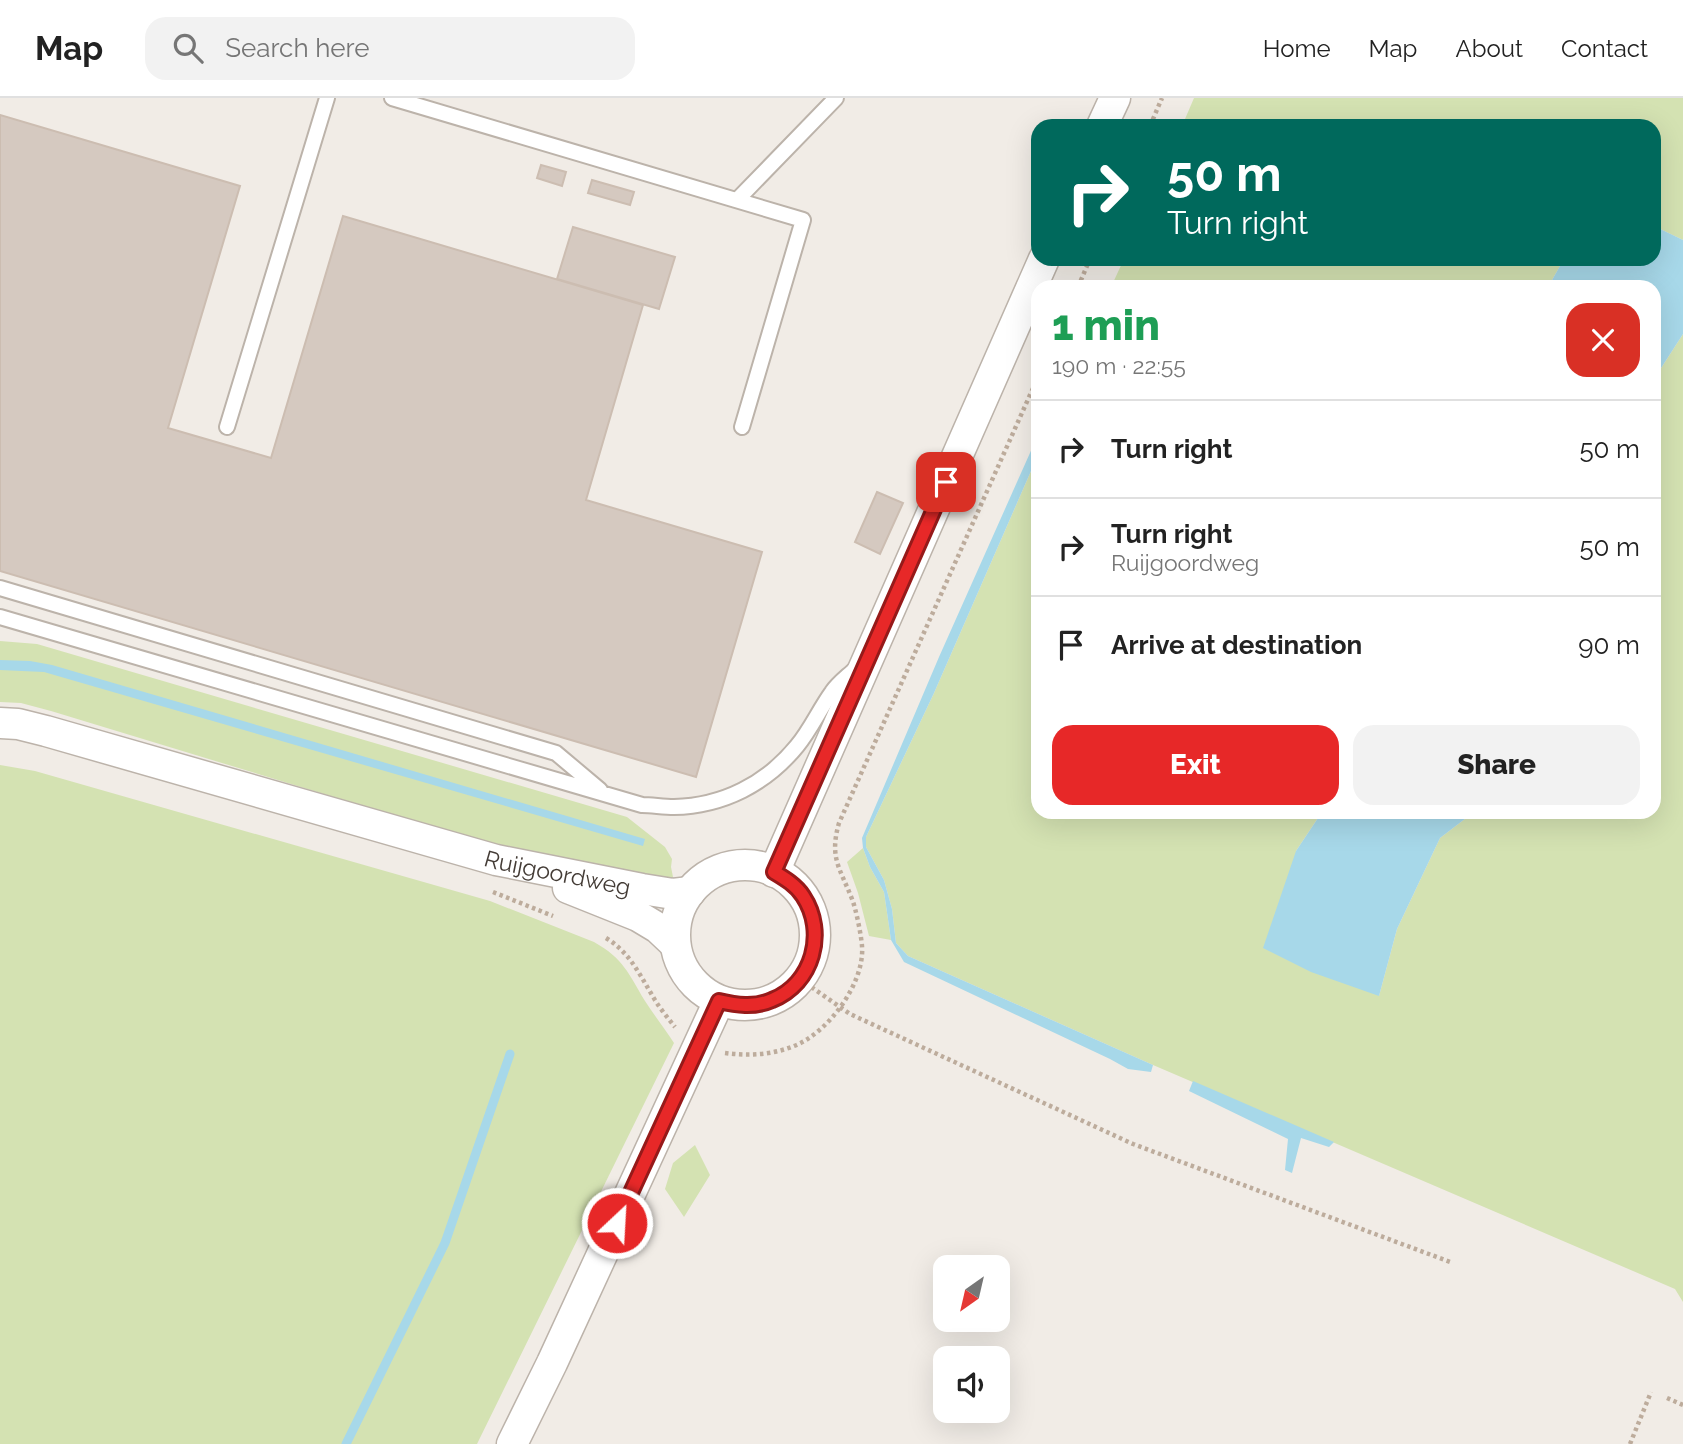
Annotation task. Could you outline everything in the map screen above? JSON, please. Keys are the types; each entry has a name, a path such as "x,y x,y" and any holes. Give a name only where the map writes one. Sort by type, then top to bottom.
{"street":[{"path":"1105,119 1115,98"},
{"path":"774,872 1031,288"},
{"path":"0,723 46,731 496,860"},
{"name":"Ruijgoordweg","path":"496,860 642,889 673,894 690,892"},
{"name":"Ruijgoordweg","path":"496,860 638,916 658,928 675,944"},
{"path":"756,866 774,872 789,881 802,894 810,910 815,928 810,963 788,991 772,1000 755,1005 719,1001 690,979 680,962 675,944 680,908 690,892 703,879 720,870 756,866"},
{"path":"512,1444 719,1001"}],"lane":[{"path":"227,427 327,98"},
{"path":"392,98 803,220 742,427"},
{"path":"737,200 831,103 845,98"},
{"path":"0,588 556,753 606,795"},
{"path":"0,617 606,795 642,805 676,807 712,802 744,791 771,771 796,748 816,721 833,690 869,655"}],"path":[{"path":"1153,119 1162,98"},
{"path":"800,979 850,1014 1133,1144 1453,1263"},
{"path":"1630,1444 1651,1392"},
{"path":"1667,1398 1683,1405"}],"green space":[{"path":"1194,98 1683,98 1683,240 1661,229 1661,119 1185,119"},
{"path":"1121,266 1560,266 1552,280 1114,280"},
{"path":"1683,334 1683,1302 1675,1289 1153,1065 908,956 896,943 892,909 884,880 866,847 866,837 934,693 1031,471 1031,819 1317,819 1296,851 1379,996 1397,929 1440,838 1465,819 1661,819 1661,368"},
{"path":"0,641 37,644 627,817 665,847 672,859 673,877 657,882 508,850 51,711 21,703 0,702"},
{"path":"0,765 35,771 490,901 594,942 612,954 624,967 674,1043 477,1444 0,1444"},
{"path":"863,848 884,892 891,940 869,936 847,862"},
{"path":"695,1145 710,1175 684,1217 665,1189 673,1163"}],"water":[{"path":"1661,229 1683,240 1683,334 1661,368 1661,280 1552,280 1560,266 1661,266"},
{"path":"1031,451 1031,471 934,693 866,837 866,847 884,880 892,909 896,943 908,956 1153,1065 1151,1072 1128,1069 904,962 891,940 884,892 870,867 862,838"},
{"path":"0,660 52,665 645,839 643,846 44,672 0,670"},
{"path":"1317,819 1465,819 1440,838 1397,929 1379,996 1311,972 1263,948 1296,851"},
{"path":"1193,1081 1334,1142 1329,1147 1301,1138 1292,1173 1285,1170 1288,1139 1189,1091"}],"building":[{"path":"0,115 240,186 168,428 271,458 343,216 643,305 586,500 762,552 696,777 0,571"},
{"path":"541,165 566,172 562,186 537,178"},
{"path":"592,180 634,192 630,205 588,193"},
{"path":"573,227 675,257 659,309 557,279"},
{"path":"877,492 903,503 880,554 855,542"}],"waterway":[{"path":"346,1444 445,1243 510,1054"}],"route":[{"path":"617,1223 719,1001 755,1005 772,1000 788,991 810,963 815,928 810,910 802,894 789,881 774,872 946,482"}]}
